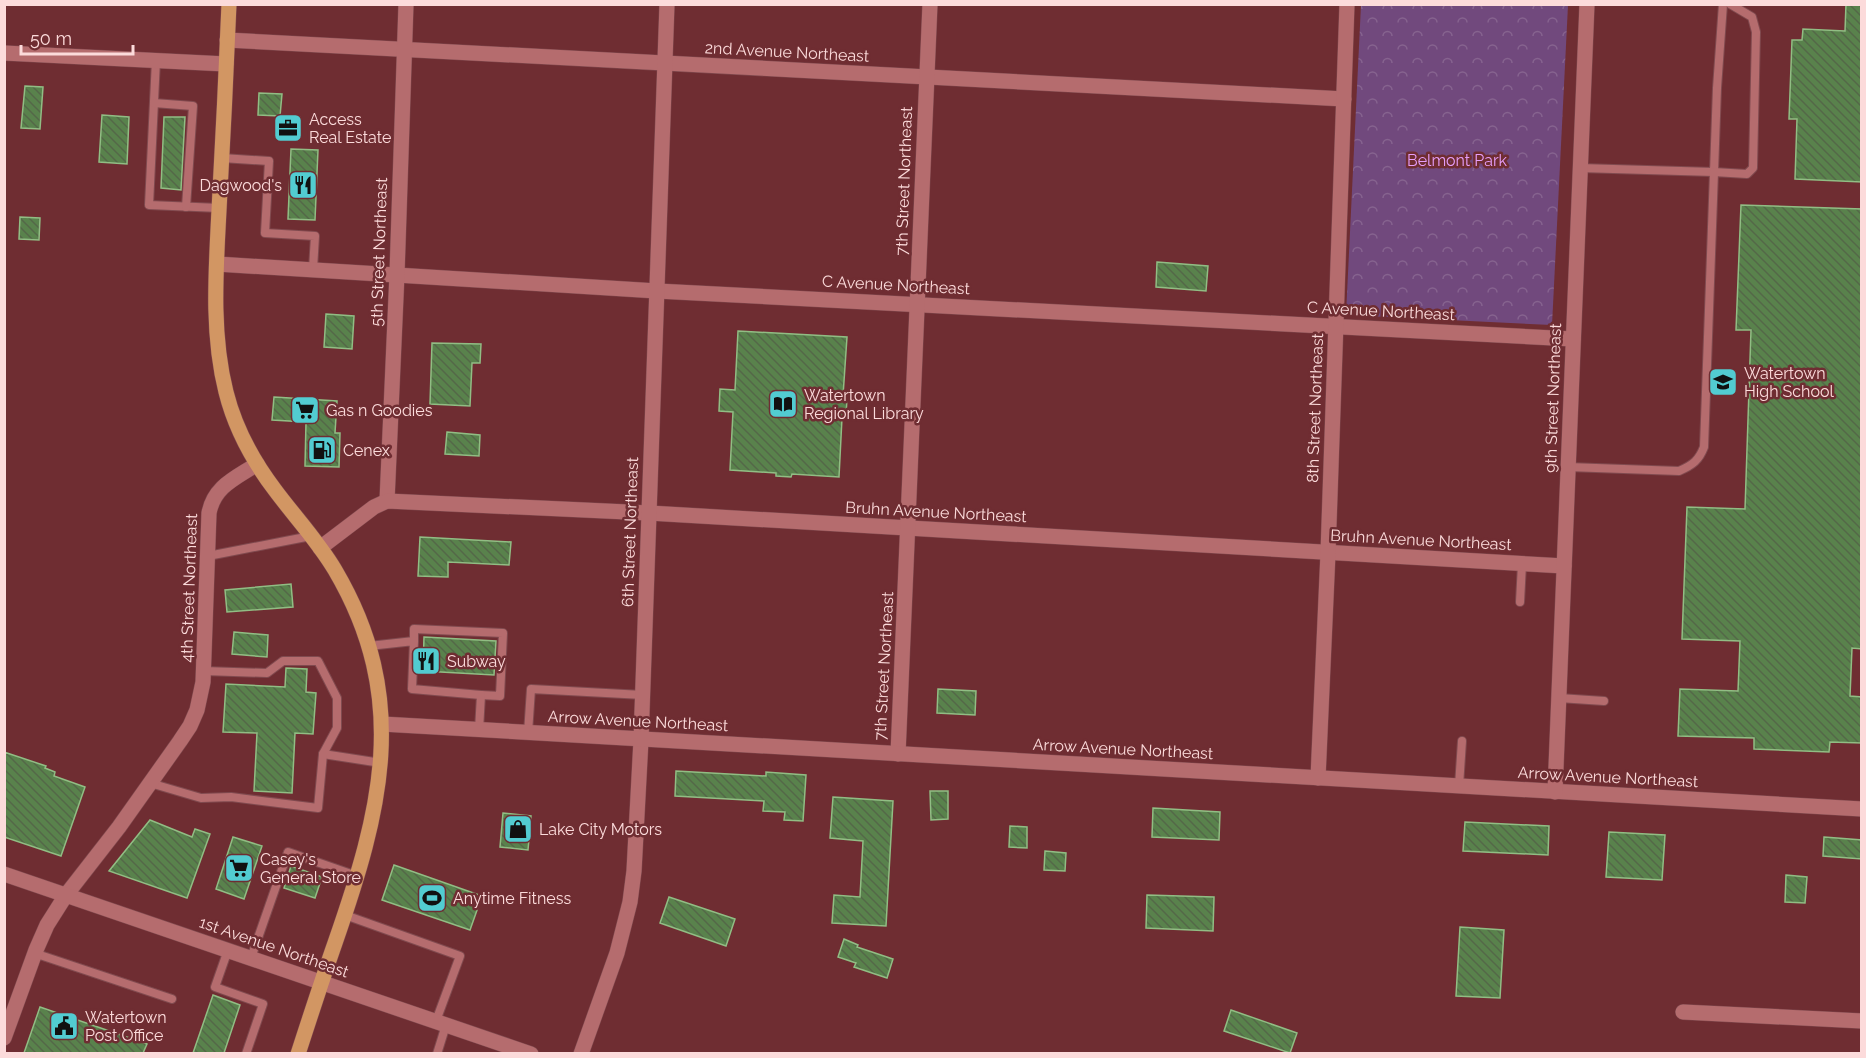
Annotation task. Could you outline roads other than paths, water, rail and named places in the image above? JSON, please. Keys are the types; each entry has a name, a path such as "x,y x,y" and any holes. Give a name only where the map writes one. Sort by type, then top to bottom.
{"main road":[{"path":"229,4 217,264 216,316 221,372 233,418 257,464 315,542 351,600 369,646 378,681 382,724 381,763 371,828 345,915 298,1053"}],"street":[{"name":"5th Street Northeast","path":"387,501 405,4"},
{"name":"6th Street Northeast","path":"581,1053 616,953 630,902 636,844 666,4"},
{"name":"7th Street Northeast","path":"898,754 930,4"},
{"name":"8th Street Northeast","path":"1318,777 1347,4"},
{"name":"9th Street Northeast","path":"1555,792 1587,4"},
{"name":"2nd Avenue Northeast","path":"227,39 1344,99"},
{"path":"4,53 226,64"},
{"name":"C Avenue Northeast","path":"217,264 657,291 1573,339"},
{"name":"4th Street Northeast","path":"5,1036 34,953 47,926 66,895 119,827 190,726 200,699 204,671 209,513 212,500 220,489 257,464"},
{"path":"315,542 387,501"},
{"name":"Bruhn Avenue Northeast","path":"387,501 649,513 1564,566"},
{"name":"Arrow Avenue Northeast","path":"382,724 1862,809"},
{"name":"1st Avenue Northeast","path":"4,874 531,1053"},
{"path":"1683,1012 1862,1021"}],"lane":[{"path":"1568,467 1679,471 1691,466 1700,458 1704,447 1717,88 1723,4"},
{"path":"1580,168 1747,174 1753,168 1756,32 1752,17 1730,4"},
{"path":"156,60 149,205 219,208"},
{"path":"154,104 192,106 186,207"},
{"path":"222,158 269,161 265,233 315,236 313,269"},
{"path":"208,556 315,542"},
{"path":"1520,602 1521,564"},
{"path":"414,629 503,633 500,696 412,689 414,641 414,629"},
{"path":"369,646 414,641"},
{"path":"150,783 201,798 231,797 318,808 323,753 336,728 337,698 318,661 283,662 267,673 204,671"},
{"path":"528,733 531,689 642,695"},
{"path":"480,730 481,694"},
{"path":"1559,698 1604,700"},
{"path":"1459,786 1462,741"},
{"path":"323,753 381,763"},
{"path":"251,958 288,852 357,876"},
{"path":"345,915 460,956 441,1023 437,1053"},
{"path":"228,950 215,987 263,1004 246,1053"},
{"path":"34,953 172,999"}],"place":[{"name":"Access Real Estate","path":"288,128"},
{"name":"Dagwood's","path":"303,185"},
{"name":"Watertown High School","path":"1723,382"},
{"name":"Watertown Regional Library","path":"783,404"},
{"name":"Gas n Goodies","path":"305,410"},
{"name":"Cenex","path":"322,450"},
{"name":"Subway","path":"426,661"},
{"name":"Lake City Motors","path":"518,829"},
{"name":"Casey's General Store","path":"239,868"},
{"name":"Anytime Fitness","path":"432,898"},
{"name":"Watertown Post Office","path":"64,1026"}],"park label":[{"name":"Belmont Park","path":"1457,160"}]}
